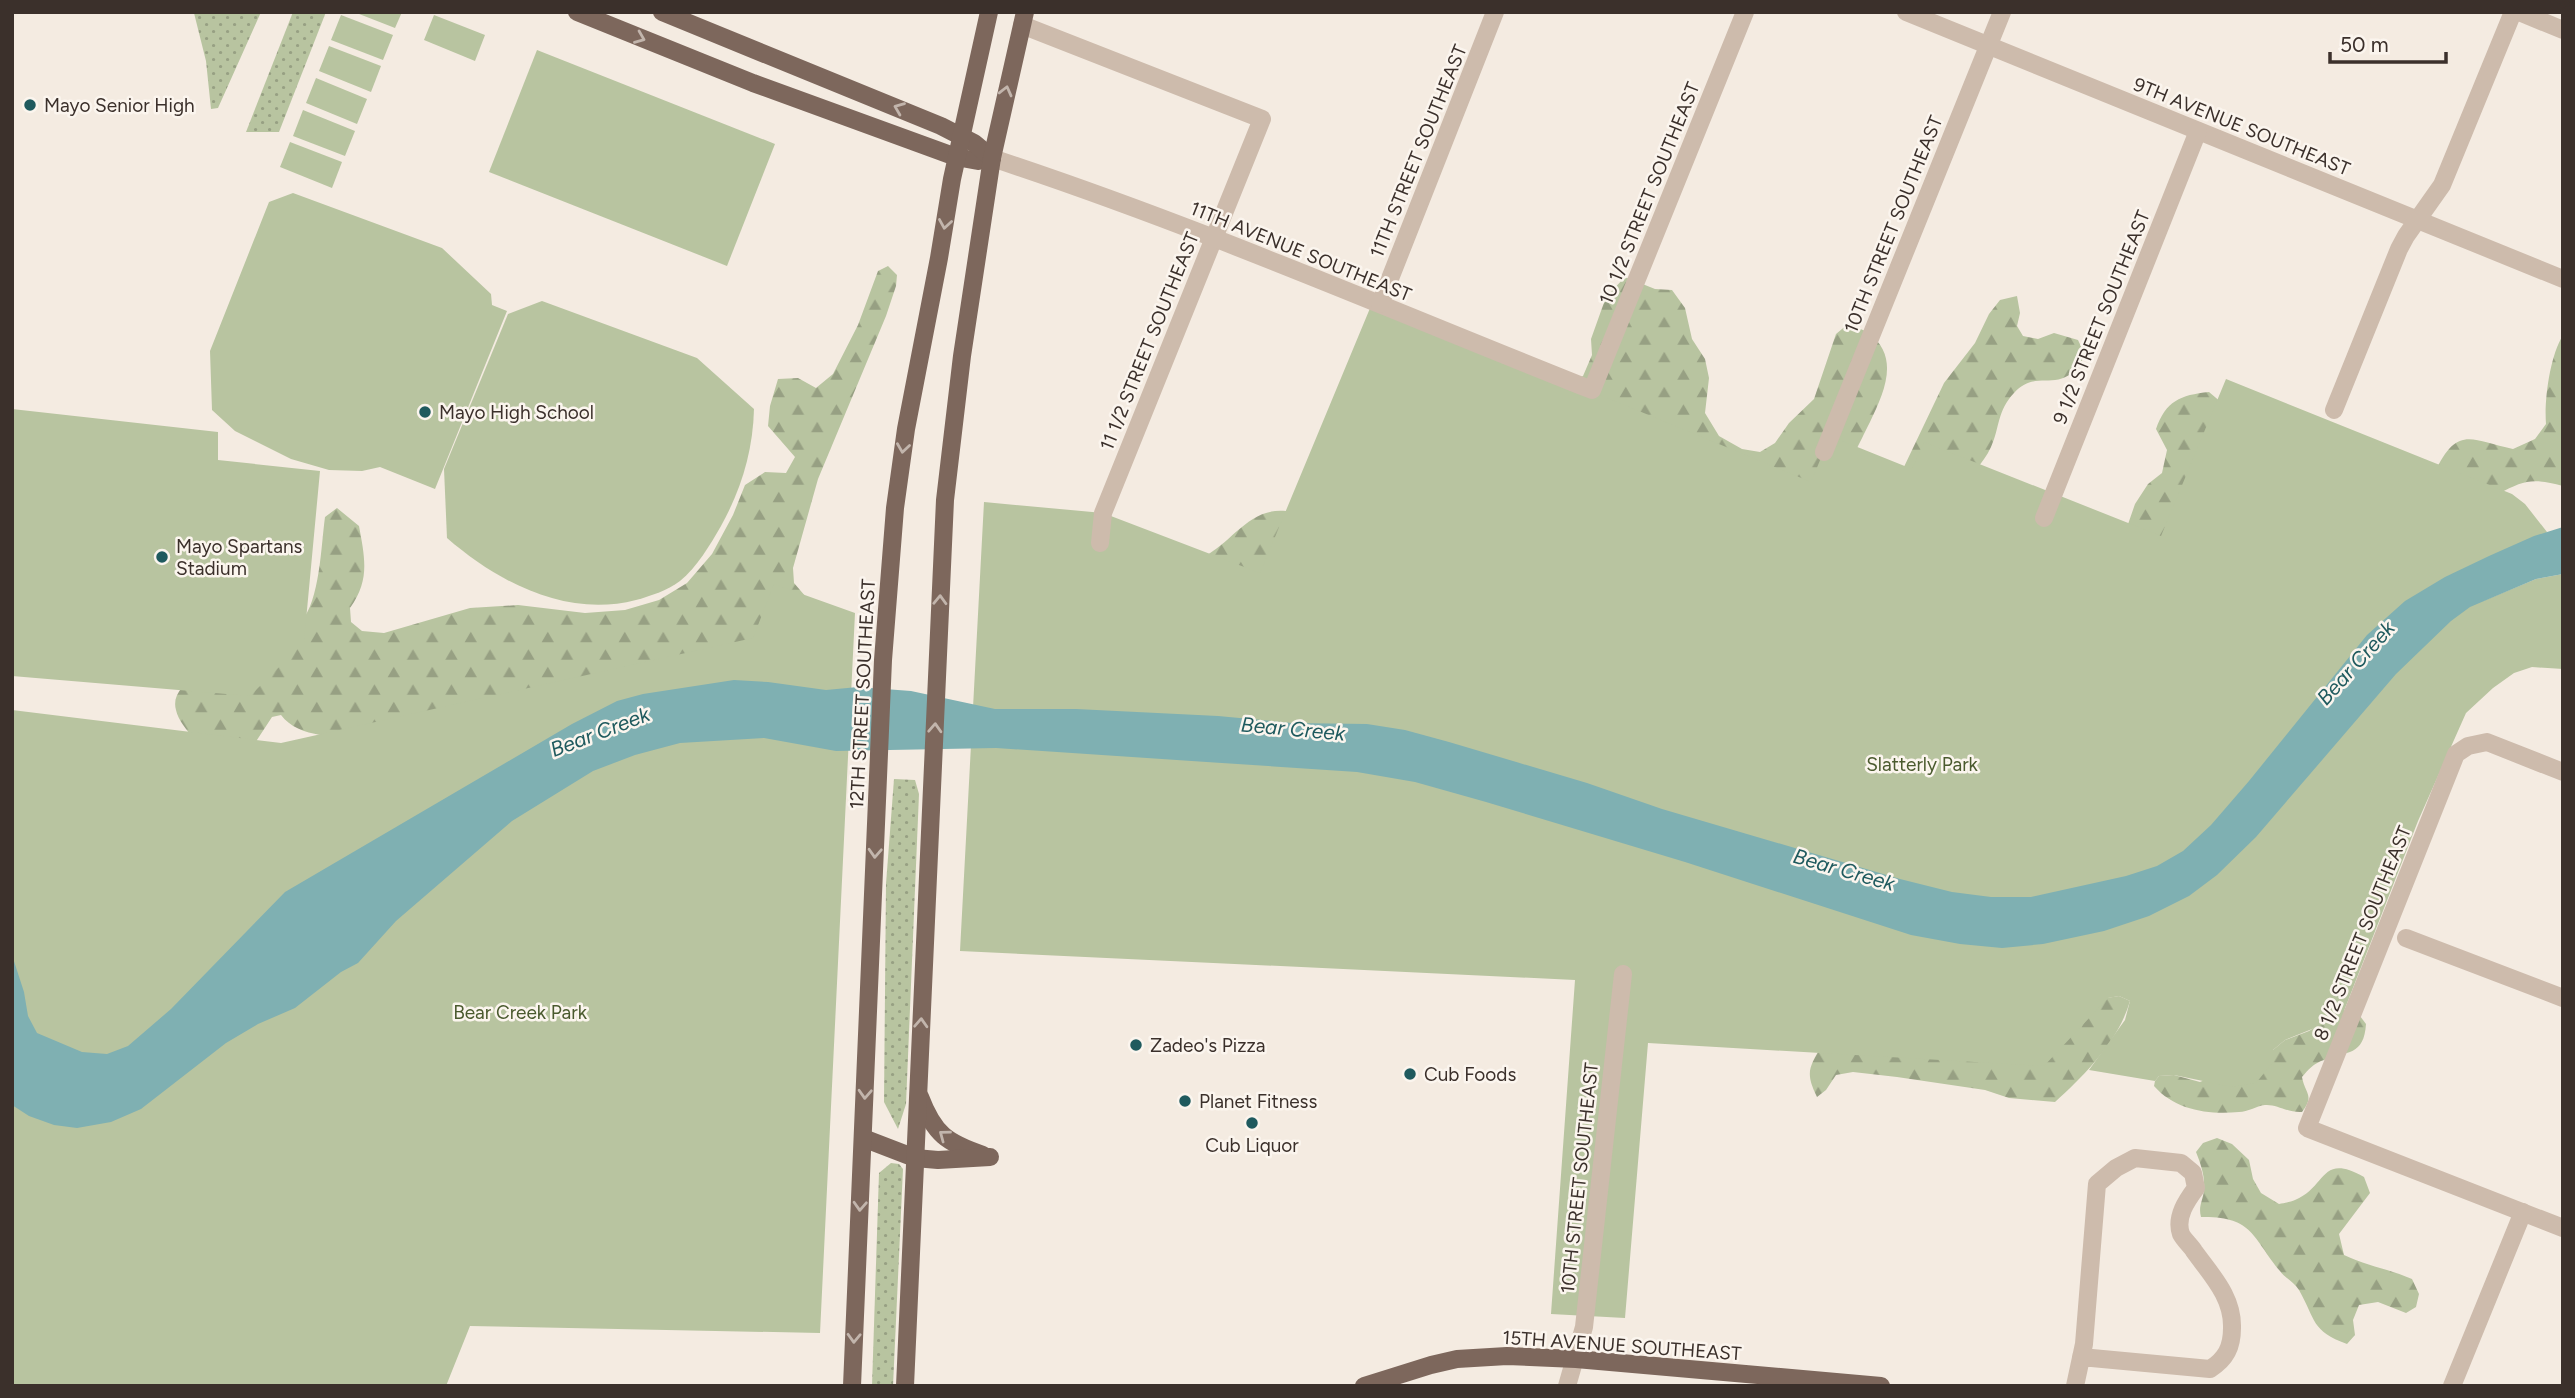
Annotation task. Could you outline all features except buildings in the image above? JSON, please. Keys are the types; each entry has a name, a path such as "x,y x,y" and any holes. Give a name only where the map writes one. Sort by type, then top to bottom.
{"main road":[{"name":"11TH AVENUE SOUTHEAST","path":"577,12 753,83 956,157 978,161 992,158"},
{"name":"11TH AVENUE SOUTHEAST","path":"662,12 908,112 974,143 992,158"},
{"name":"12TH STREET SOUTHEAST","path":"852,1386 883,660 894,520 905,429 956,157 989,12"},
{"path":"905,1386 945,500 962,356 992,158 1023,18"},
{"path":"863,1138 915,1158 938,1160 990,1157 963,1148 936,1130 928,1118 918,1091"},
{"name":"15TH AVENUE SOUTHEAST","path":"1364,1386 1457,1359 1507,1356 1576,1359 1706,1378 1881,1386"}],"street":[{"name":"11TH STREET SOUTHEAST","path":"1380,304 1495,12"},
{"name":"10 1/2 STREET SOUTHEAST","path":"1592,390 1745,12"},
{"name":"9TH AVENUE SOUTHEAST","path":"1906,12 2563,279"},
{"name":"10TH STREET SOUTHEAST","path":"1824,452 2002,12"},
{"path":"2334,410 2399,249 2442,185 2513,12"},
{"path":"2519,12 2563,30"},
{"name":"11 1/2 STREET SOUTHEAST","path":"1023,18 1262,119 1103,513 1100,543"},
{"name":"9 1/2 STREET SOUTHEAST","path":"2044,518 2197,131"},
{"name":"11TH AVENUE SOUTHEAST","path":"992,158 1213,238 1592,390"},
{"name":"8 1/2 STREET SOUTHEAST","path":"2523,1212 2307,1128 2456,754 2468,746 2487,742 2563,772"},
{"path":"2406,938 2563,998"},
{"name":"10TH STREET SOUTHEAST","path":"1567,1386 1584,1327 1623,974"},
{"path":"2075,1386 2081,1357 2097,1184 2116,1168 2135,1158 2181,1163 2193,1173 2196,1188 2180,1217 2181,1233 2227,1297 2232,1313 2232,1341 2223,1360 2210,1369 2081,1357"},
{"path":"2452,1386 2523,1212 2563,1228"}],"green space":[{"path":"261,12 218,108 211,109 206,61 194,13"},
{"path":"293,12 326,12 279,132 246,132"},
{"path":"354,12 402,12 395,28"},
{"path":"341,15 393,35 383,60 331,40"},
{"path":"434,15 485,35 475,61 424,40"},
{"path":"329,46 381,66 371,92 319,71"},
{"path":"537,50 775,144 727,266 489,172"},
{"path":"316,78 367,99 357,124 306,103"},
{"path":"303,110 355,131 345,156 293,136"},
{"path":"290,142 342,162 332,188 280,167"},
{"path":"293,193 442,248 491,294 492,305 507,311 435,489 380,467 362,471 329,470 291,459 235,431 212,410 210,351 269,202"},
{"path":"888,266 897,275 896,286 818,479 793,568 794,583 830,625 367,740 309,732 289,723 281,715 272,717 249,752 193,738 183,725 176,710 177,695 188,682 205,670 289,631 301,622 316,587 325,517 337,508 359,526 364,569 361,588 350,608 351,622 362,631 384,633 470,608 518,605 585,613 625,610 659,600 687,583 712,554 733,515 745,485 765,472 786,473 795,457 768,426 770,406 778,379 798,378 816,388 833,374 858,325 878,271"},
{"path":"1625,277 1655,289 1672,290 1685,308 1692,339 1705,359 1709,378 1705,413 1719,436 1742,449 1760,452 1775,443 1789,423 1814,399 1836,334 1848,324 1868,333 1878,342 1884,353 1887,375 1875,411 1852,457 1834,476 1563,614 1149,559 1185,560 1203,557 1251,520 1273,511 1286,511 1583,376 1592,355 1591,339 1606,297"},
{"path":"2017,296 2020,313 2017,326 2023,336 2038,339 2054,333 2078,340 2085,355 2067,376 2033,382 2014,393 2002,413 1994,440 1976,470 1902,471 1944,383 1975,343 1989,314 2000,300"},
{"path":"542,301 697,358 754,409 748,455 740,484 721,526 692,569 680,581 659,592 636,600 610,604 560,600 511,582 447,538 444,469 508,314"},
{"name":"Slatterly Park","path":"1373,301 1811,482 1830,436 1912,469 1924,442 2161,536 2226,379 2512,494 2525,504 2547,532 2483,601 2536,579 2563,574 2563,669 2532,667 2514,673 2466,713 2418,821 2344,1011 2322,1025 2285,1040 2273,1050 2273,1062 2256,1083 2232,1087 2174,1075 2159,1076 2155,1081 2089,1070 2125,1020 2130,1001 2119,996 2108,998 2044,1066 1648,1043 1625,1318 1551,1314 1575,980 960,951 984,502 1103,513 1260,573"},
{"path":"2563,335 2563,486 2529,482 2498,494 2434,474 2450,448 2466,439 2513,449 2535,439 2546,424 2549,378"},
{"path":"2209,392 2222,403 2176,548 2126,530 2135,504 2148,484 2162,473 2167,450 2156,429 2164,412 2175,401"},
{"name":"Mayo Spartans Stadium","path":"12,409 218,432 218,460 320,471 304,642 250,696 12,676"},
{"name":"Bear Creek Park","path":"774,584 855,613 820,1333 470,1326 446,1386 12,1386 12,710 281,743 753,638"},
{"path":"894,779 915,780 919,794 906,1104 898,1129 884,1102 886,884"},
{"path":"2119,996 2130,1001 2118,1029 2089,1068 2055,1102 2009,1098 1985,1090 1853,1072 1836,1075 1826,1090 1817,1097 1811,1082 1810,1070 1822,1045"},
{"path":"2349,1009 2366,1024 2362,1042 2353,1051 2317,1063 2302,1077 2309,1098 2302,1112 2265,1105 2242,1112 2204,1111 2172,1101 2154,1086 2159,1076 2174,1075 2200,1082 2273,1050 2285,1040 2309,1031 2339,1012"},
{"path":"2217,1138 2232,1144 2249,1160 2253,1179 2261,1193 2279,1204 2293,1201 2305,1194 2331,1170 2350,1170 2364,1177 2370,1193 2339,1234 2344,1255 2412,1279 2419,1294 2416,1307 2406,1313 2378,1302 2359,1305 2353,1320 2355,1335 2347,1344 2320,1329 2299,1290 2282,1273 2250,1231 2231,1220 2201,1217 2204,1180 2196,1152 2203,1143"},
{"path":"891,1163 899,1164 903,1169 893,1386 872,1386 879,1173"}],"water":[{"name":"Bear Creek","path":"2563,527 2563,574 2536,579 2470,607 2451,621 2396,674 2256,837 2217,875 2189,896 2149,916 2104,931 2043,944 2002,948 1911,935 1685,862 1486,802 1415,782 1357,772 996,748 836,751 764,738 680,743 635,755 593,771 512,821 396,921 358,963 341,972 295,1008 258,1024 226,1043 141,1109 111,1122 77,1128 54,1125 29,1116 12,1105 12,955 24,992 28,1016 37,1033 82,1052 107,1054 128,1046 171,1009 285,892 572,724 617,701 643,694 734,680 826,690 858,687 911,691 995,709 1076,709 1218,716 1292,723 1367,724 1405,730 1449,742 1587,783 1662,809 1900,879 1952,892 1991,897 2031,897 2126,876 2157,866 2183,851 2211,825 2249,781 2367,635 2405,601 2445,577 2489,556 2534,536"}],"place":[{"name":"Mayo Senior High","path":"30,105"},
{"name":"Mayo High School","path":"425,412"},
{"name":"Mayo Spartans Stadium","path":"162,557"},
{"name":"Zadeo's Pizza","path":"1136,1045"},
{"name":"Cub Foods","path":"1410,1074"},
{"name":"Planet Fitness","path":"1185,1101"},
{"name":"Cub Liquor","path":"1252,1123"}]}
